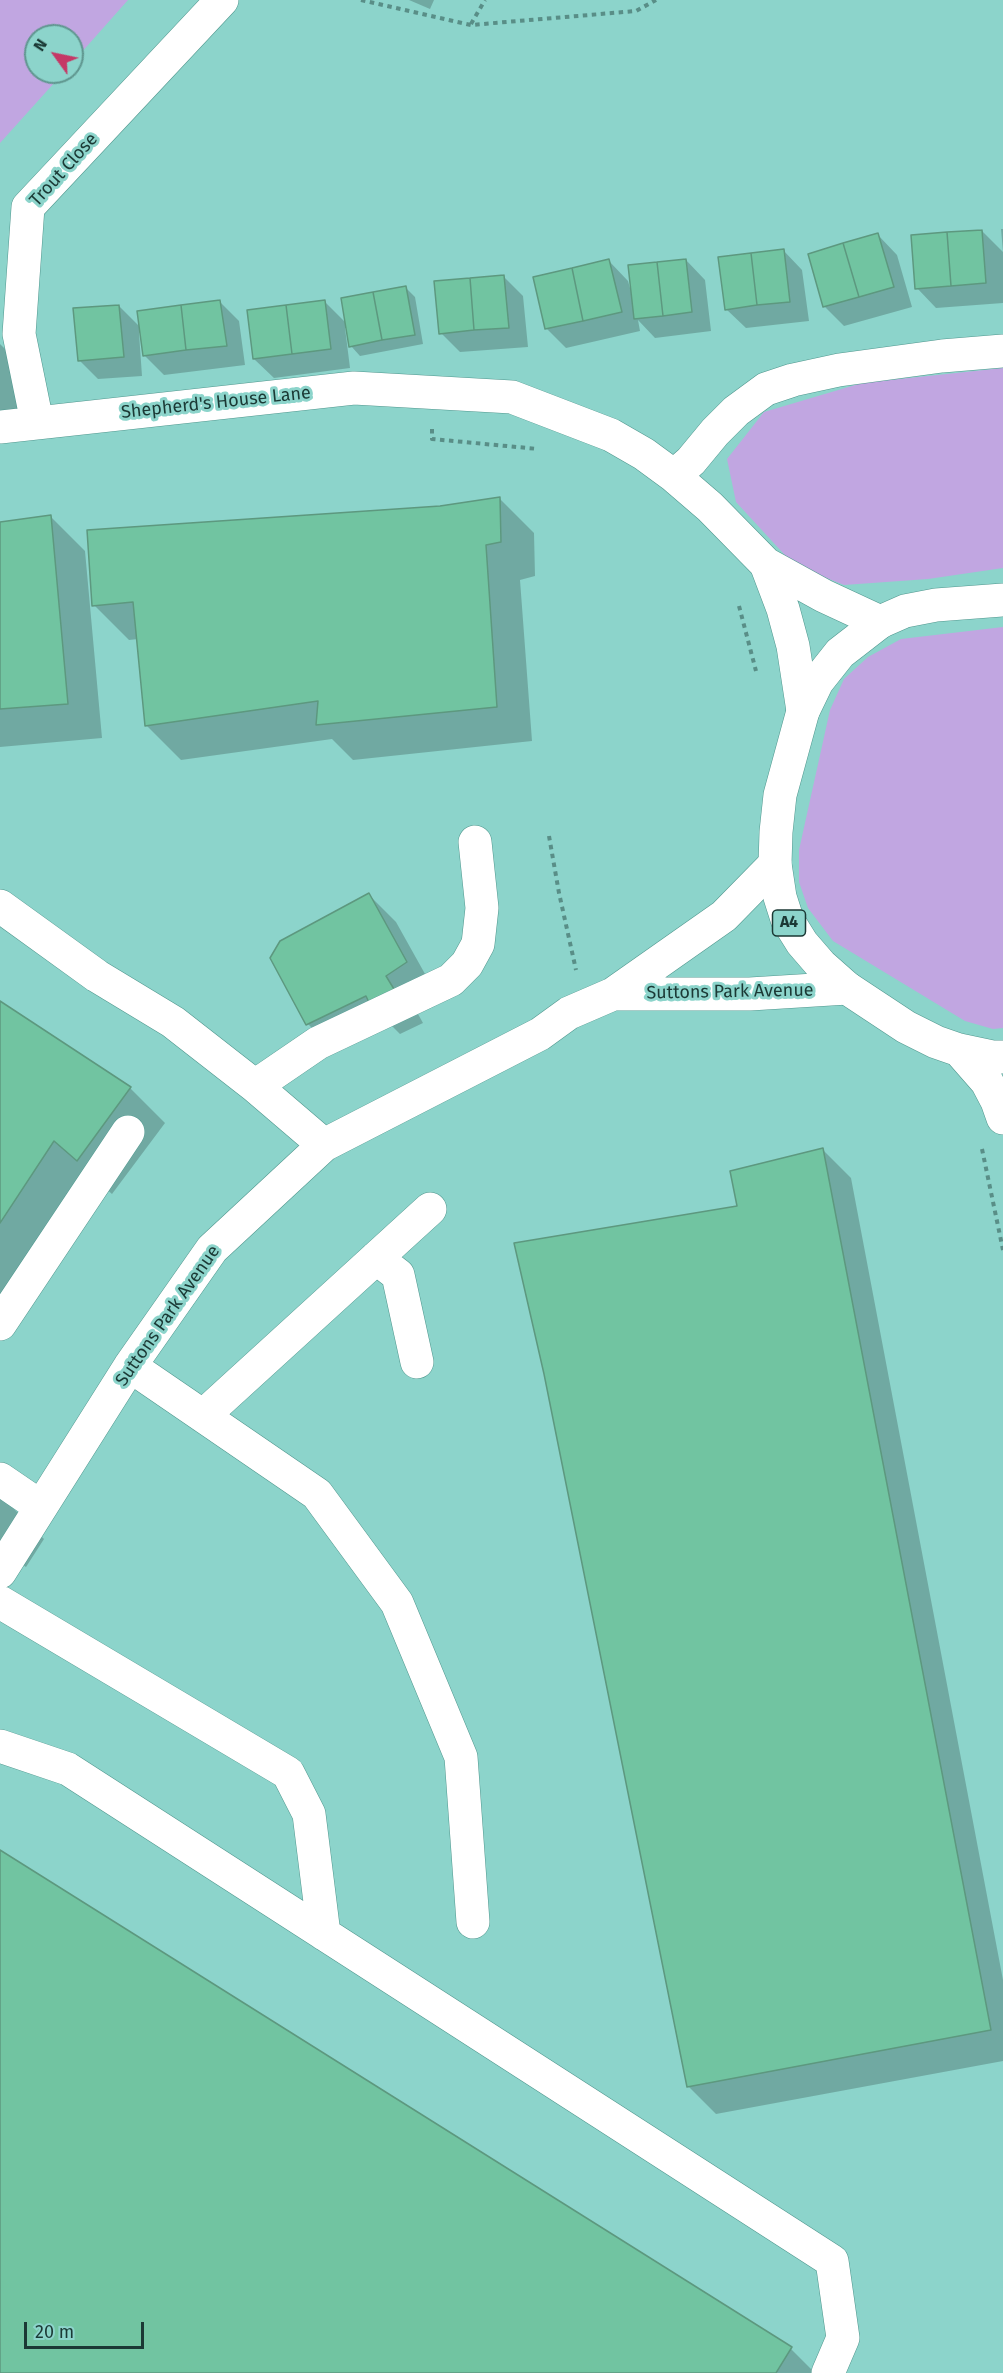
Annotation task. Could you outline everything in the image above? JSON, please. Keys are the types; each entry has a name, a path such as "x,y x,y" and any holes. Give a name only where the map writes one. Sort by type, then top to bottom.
{"street":[{"name":"Trout Close","path":"37,422 19,334 28,207 222,0"},
{"path":"674,476 691,461 736,411 766,389 793,380 839,370 942,356 1003,351"},
{"name":"Shepherd's House Lane","path":"0,427 354,388 512,397 611,435 644,454 710,507 766,564 824,596 880,622"},
{"name":"Shepherd's House Lane","path":"766,564 783,609 793,646 803,711"},
{"name":"A4","path":"1003,600 936,605 905,611 880,622 840,653 818,682 803,711 780,795 775,864 780,897 787,919 802,943 821,965 847,988 906,1027 936,1042 959,1050 1003,1057"},
{"path":"255,1086 318,1043 451,980 467,964 478,944 482,908 475,842"},
{"name":"Suttons Park Avenue","path":"0,1572 130,1366 212,1249 324,1145 540,1034 569,1013 613,994 724,916 775,864"},
{"path":"0,906 97,976 172,1022 255,1086 324,1145"},
{"name":"Suttons Park Avenue","path":"613,994 750,994 847,988"},
{"name":"A4","path":"959,1050 987,1082 1003,1118"},
{"path":"0,1324 128,1132"},
{"path":"203,1416 430,1209"},
{"path":"376,1258 398,1275 417,1362"},
{"path":"130,1366 318,1494 398,1603 460,1757 473,1922"},
{"path":"0,1479 41,1508"},
{"path":"0,1602 288,1773 309,1814 324,1934"},
{"path":"0,1746 68,1769 832,2261 843,2338 828,2373"}],"path":[{"path":"361,0 471,25 636,11 656,0"},
{"path":"471,25 485,0"},
{"path":"432,393 432,439 545,450"},
{"path":"738,600 757,672"},
{"path":"549,836 578,980 569,1013"},
{"path":"981,1144 1003,1250"}],"shaded area":[{"path":"0,0 128,0 84,50 84,24 24,24 24,84 53,84 0,143"},
{"path":"1003,368 1003,568 928,579 844,585 794,565 736,502 727,459 764,412 862,383"},
{"path":"1003,627 1003,1028 993,1029 965,1021 833,941 808,908 799,882 799,850 830,710 844,679 868,657 901,639"}],"building":[{"path":"982,230 986,283 951,286 947,232"},
{"path":"947,232 951,286 915,289 911,235"},
{"path":"878,233 894,287 859,297 843,243"},
{"path":"843,243 859,297 823,307 808,254"},
{"path":"784,249 790,302 757,305 751,253"},
{"path":"751,253 757,305 725,310 718,257"},
{"path":"609,259 622,312 583,321 572,268"},
{"path":"686,259 692,312 663,316 657,262"},
{"path":"657,262 663,316 634,319 628,265"},
{"path":"572,268 583,321 545,329 533,277"},
{"path":"504,275 509,328 474,330 470,278"},
{"path":"470,278 474,330 439,334 434,281"},
{"path":"406,286 415,335 382,340 373,292"},
{"path":"373,292 382,340 349,347 341,298"},
{"path":"220,300 227,346 186,350 181,305"},
{"path":"325,300 331,349 292,354 286,305"},
{"path":"119,305 124,357 78,361 73,308"},
{"path":"181,305 186,350 143,356 137,311"},
{"path":"286,305 292,354 253,359 247,310"},
{"path":"500,497 501,542 486,545 497,707 316,725 318,701 145,726 133,602 92,606 87,530 440,506"},
{"path":"51,515 68,704 0,709 0,522"},
{"path":"369,893 407,962 386,976 397,994 371,1007 366,996 306,1025 270,958 280,941"},
{"path":"0,1001 131,1087 77,1161 54,1141 0,1223"},
{"path":"823,1148 991,2030 687,2087 544,1374 514,1243 737,1206 730,1171"},
{"path":"0,1850 792,2347 776,2373 0,2373"}]}
